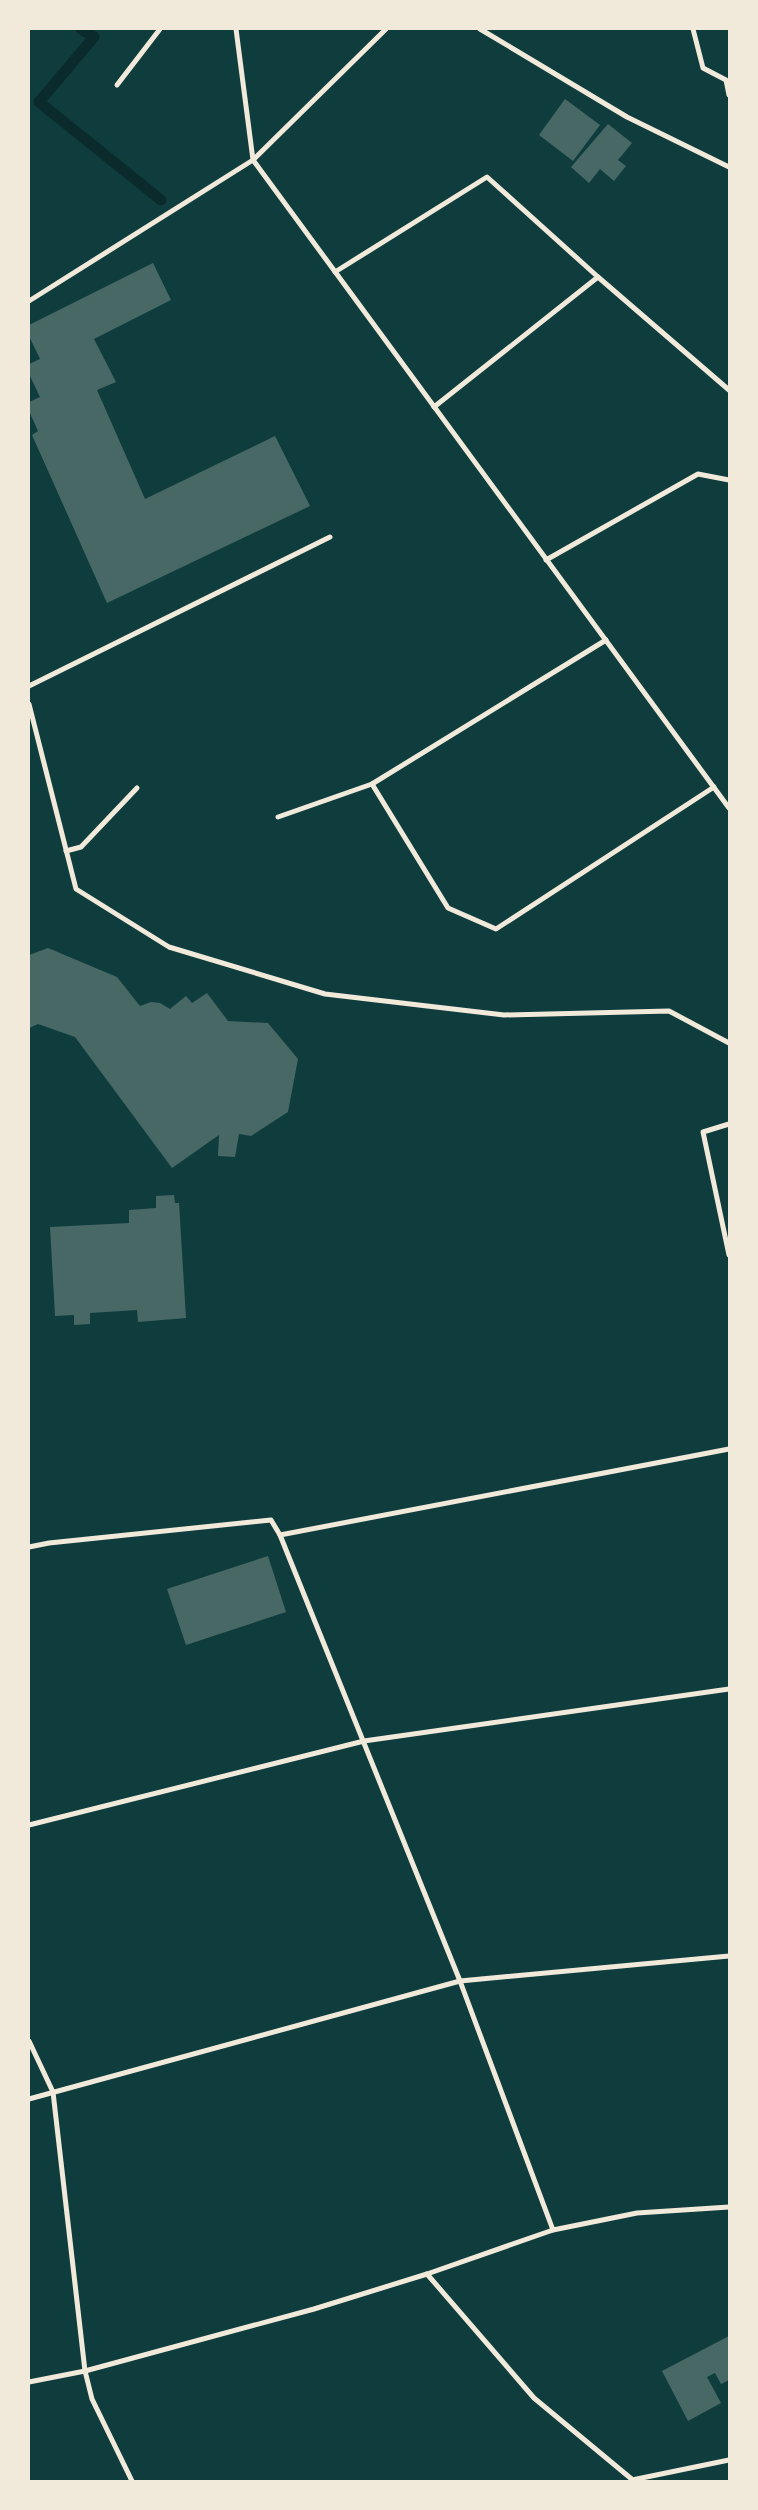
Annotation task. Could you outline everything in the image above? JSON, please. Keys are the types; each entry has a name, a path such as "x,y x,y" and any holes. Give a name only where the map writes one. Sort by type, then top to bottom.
{"street":[{"path":"117,85 160,29"},
{"path":"236,29 253,160 729,808"},
{"path":"29,301 253,160 386,29"},
{"path":"480,29 627,117 729,167"},
{"path":"693,29 703,68 726,80 729,95"},
{"path":"335,272 487,177 598,277 729,390"},
{"path":"434,407 598,277"},
{"path":"546,560 698,474 729,480"},
{"path":"29,686 330,537"},
{"path":"278,816 372,784 606,640"},
{"path":"29,704 76,889 168,947 325,994 504,1015 669,1011 729,1043"},
{"path":"372,784 448,908 496,929 714,787"},
{"path":"66,851 81,846 138,788"},
{"path":"729,1124 703,1132 729,1255"},
{"path":"280,1535 729,1449"},
{"path":"29,1547 49,1543 271,1520 280,1535 460,1981 553,2230"},
{"path":"29,1825 364,1741 729,1689"},
{"path":"29,2099 460,1981 729,1956"},
{"path":"29,2041 53,2092 84,2371 92,2399 132,2481"},
{"path":"29,2382 84,2371 314,2309 427,2274 553,2230 637,2213 729,2207"},
{"path":"427,2274 534,2398 632,2481 729,2460"}],"building":[{"path":"565,99 600,125 573,161 539,135"},
{"path":"608,124 632,143 618,160 626,166 614,181 600,169 589,183 571,167"},
{"path":"153,263 171,300 94,339 116,382 97,390 145,499 275,436 310,506 107,603 32,435 38,431 29,411 29,402 40,397 29,374 29,364 40,359 29,336 29,325"},
{"path":"48,948 117,977 140,1006 151,1002 160,1003 170,1009 186,996 192,1003 207,993 228,1021 268,1023 298,1059 288,1112 251,1136 239,1134 235,1157 218,1156 219,1135 172,1168 75,1037 38,1024 29,1028 29,955"},
{"path":"174,1195 175,1203 179,1203 186,1318 138,1322 137,1310 90,1313 90,1324 74,1325 74,1315 55,1316 50,1227 129,1223 129,1210 156,1208 156,1196"},
{"path":"268,1556 286,1612 186,1645 167,1589"},
{"path":"729,2336 729,2380 721,2384 715,2373 707,2377 721,2403 688,2421 662,2371"}],"waterway":[{"path":"81,29 94,37 39,102 161,200"}]}
